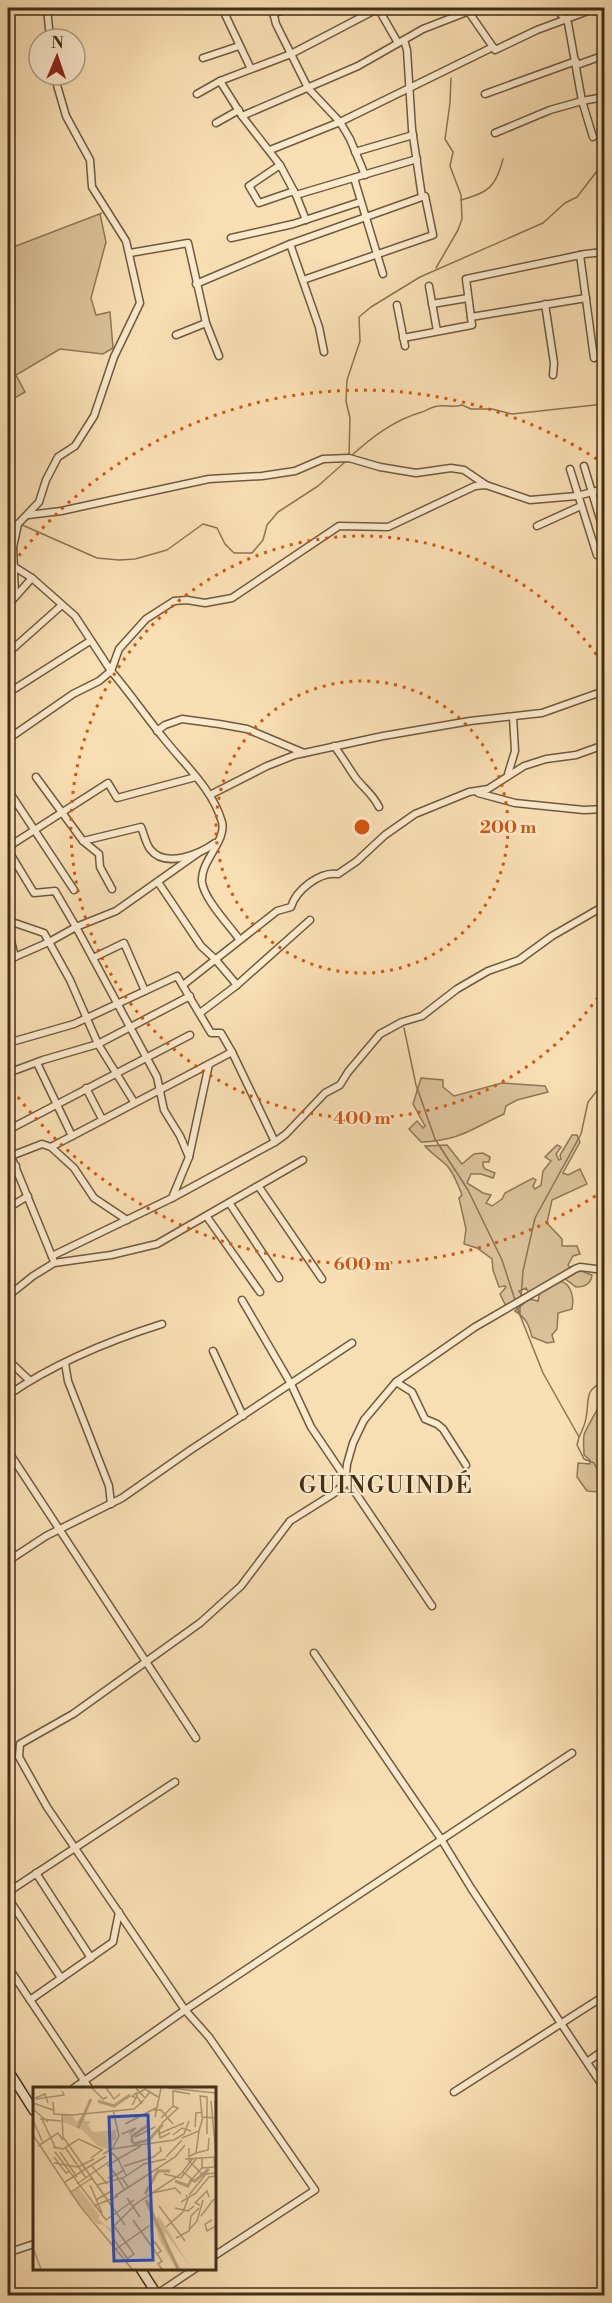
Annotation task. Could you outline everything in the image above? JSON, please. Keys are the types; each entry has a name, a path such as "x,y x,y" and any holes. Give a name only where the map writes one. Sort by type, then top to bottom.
{"main road":[{"path":"8,2070 33,2109"},
{"path":"141,2270 158,2295"}],"street":[{"path":"46,8 48,27"},
{"path":"209,8 215,8"},
{"path":"222,8 251,69"},
{"path":"288,8 272,11 291,54 308,88 340,122 365,175"},
{"path":"197,94 220,81 291,54 379,8 407,50 413,135 422,197"},
{"path":"216,123 358,66 430,26 466,9 477,8"},
{"path":"556,8 566,20 582,101 593,137"},
{"path":"466,9 495,50 537,30 596,8"},
{"path":"203,58 239,46"},
{"path":"270,150 340,122 493,47"},
{"path":"485,94 576,63 602,56 604,58"},
{"path":"220,81 240,113 280,165 306,220"},
{"path":"8,526 18,524 39,502 46,480 58,458 75,446 94,416 114,357 139,305 130,253 124,236 92,188 90,160 66,116 58,87"},
{"path":"495,134 550,110 604,97"},
{"path":"355,152 413,135"},
{"path":"280,165 249,186 259,203 417,159"},
{"path":"354,178 383,274"},
{"path":"196,284 290,244 425,196 433,235 303,280"},
{"path":"231,238 306,220 360,202"},
{"path":"130,253 188,243 206,323 219,356"},
{"path":"290,244 319,327 324,352"},
{"path":"403,338 472,325 465,279 604,252"},
{"path":"580,255 594,358"},
{"path":"429,286 437,331"},
{"path":"432,304 468,298"},
{"path":"471,317 586,298"},
{"path":"545,304 554,363 553,375"},
{"path":"397,305 405,346"},
{"path":"176,335 206,323"},
{"path":"28,515 61,511 209,479 262,476 295,471 323,459 349,458 380,468 416,473 458,469 475,476 486,485 530,500 577,496 604,489"},
{"path":"584,466 604,532"},
{"path":"570,469 597,555"},
{"path":"8,739 73,694 99,681 111,670 119,649 146,619 174,602 188,600 205,603 232,598 339,525 388,527 475,486 486,485"},
{"path":"537,526 581,506"},
{"path":"15,596 12,547 18,524"},
{"path":"13,566 32,578 75,616 111,670 210,795 223,823 222,834 211,852 202,880 205,893 239,939"},
{"path":"8,605 32,578"},
{"path":"8,653 62,605"},
{"path":"8,693 90,641"},
{"path":"210,795 267,766 305,753 470,721 542,713 604,691"},
{"path":"506,777 515,751 513,717"},
{"path":"158,731 165,725 183,719 219,724 247,729 305,753"},
{"path":"333,746 350,767 356,779 373,796 379,807"},
{"path":"183,985 277,911 291,907 293,900 312,880 333,873 338,874 357,861 385,835 415,814 469,792 488,789 517,769 539,760 576,755 604,746"},
{"path":"36,777 83,841 99,854 100,867 112,889"},
{"path":"189,1157 180,1136 164,1110 157,1077 147,1057 55,891 34,893 8,849 108,783 117,798 196,777"},
{"path":"8,790 74,890"},
{"path":"469,792 523,804 584,810 604,809"},
{"path":"83,841 141,827 150,850 163,858 198,854"},
{"path":"8,960 76,927 116,911 218,841"},
{"path":"158,882 201,946 237,985"},
{"path":"8,1296 53,1259 275,1142 286,1134 325,1093 340,1085 348,1071 380,1034 403,1022 422,1016 475,979 516,961 552,936 604,906"},
{"path":"200,1013 237,985 310,920"},
{"path":"15,957 9,923 44,933 87,1017 98,1044 134,1102"},
{"path":"93,958 124,943 145,991"},
{"path":"8,1043 74,1024 177,976 211,1033 221,1033 275,1142"},
{"path":"8,1073 98,1044 190,996"},
{"path":"8,1130 55,1103 190,1035"},
{"path":"51,1147 232,1052"},
{"path":"37,1063 72,1136"},
{"path":"172,1198 189,1157 209,1064"},
{"path":"86,1088 102,1119"},
{"path":"11,1156 42,1144 51,1147 74,1168 94,1198 127,1220"},
{"path":"8,1149 53,1259"},
{"path":"53,1259 111,1255 157,1244 303,1160"},
{"path":"8,1170 16,1166"},
{"path":"259,1187 322,1279"},
{"path":"8,1208 28,1196"},
{"path":"230,1204 279,1278"},
{"path":"207,1217 260,1292"},
{"path":"216,2255 315,2190 209,2037 185,2010 47,1807 21,1762 18,1752 20,1744 73,1714 145,1663 200,1623 241,1586 290,1521 342,1488 345,1484 353,1443 364,1420 396,1382 475,1327 575,1269 580,1267 604,1270"},
{"path":"242,1300 291,1384 311,1426 432,1606"},
{"path":"8,1395 29,1380 110,1341 162,1324"},
{"path":"8,1561 58,1529 111,1504 352,1343"},
{"path":"213,1351 243,1416"},
{"path":"8,1360 29,1380"},
{"path":"65,1363 68,1382 109,1486 111,1504"},
{"path":"396,1382 412,1392 424,1419 443,1429 466,1465"},
{"path":"8,1451 196,1738"},
{"path":"314,1653 441,1839 604,2088"},
{"path":"75,2087 185,2010 572,1753"},
{"path":"8,1892 175,1782"},
{"path":"36,1873 91,1958"},
{"path":"8,1898 61,1978"},
{"path":"30,2000 114,1942 119,1912"},
{"path":"8,1966 10,1975 30,2000 88,2087"},
{"path":"454,2092 604,1996"},
{"path":"587,2062 604,2050"},
{"path":"16,2250 33,2244"},
{"path":"158,2295 193,2270"}],"shaded area":[{"path":"102,213 100,214 106,242 91,298 96,315 110,312 113,348 103,354 60,349 16,375 25,392 8,402 8,249"},
{"path":"421,1078 443,1080 443,1087 454,1096 502,1083 545,1086 548,1092 517,1100 506,1106 504,1114 455,1137 421,1142 409,1129 417,1121 423,1128 425,1126 413,1104"},
{"path":"572,1135 577,1135 580,1142 563,1173 568,1175 580,1169 587,1184 552,1200 547,1223 562,1239 562,1246 577,1246 580,1254 573,1256 568,1265 571,1268 529,1293 526,1288 519,1291 523,1297 506,1306 500,1294 506,1287 499,1287 492,1259 477,1248 464,1244 466,1229 459,1198 462,1195 454,1177 449,1168 425,1146 447,1145 462,1164 474,1154 483,1153 490,1157 489,1162 483,1162 483,1166 495,1173 493,1178 471,1174 467,1183 491,1195 486,1203 492,1206 502,1199 505,1193 533,1178 536,1180 533,1186 535,1189 541,1185 543,1171 551,1161 545,1157 557,1145 561,1147 556,1154 559,1160 561,1159 560,1155"},
{"path":"581,1271 592,1275 589,1283 584,1286 576,1287 564,1278 575,1272"},
{"path":"559,1281 567,1285 571,1292 572,1309 558,1313 557,1329 552,1335 554,1342 547,1343 532,1337 527,1322 515,1311 529,1299 538,1301 540,1292"},
{"path":"600,1406 604,1409 604,1471 599,1492 587,1491 577,1477 578,1463 590,1464 590,1460 584,1455 584,1435"}],"waterway":[{"path":"436,268 462,219 461,195 450,166 453,152 445,139 451,78"},
{"path":"461,200 478,195 490,187 503,159"},
{"path":"349,456 350,418 346,401 347,380 360,341 359,317 420,277 543,223 565,203 577,197 604,162"},
{"path":"351,456 393,424 437,406 462,405 471,409 492,409 512,414 604,404"},
{"path":"20,524 97,558 135,559 167,550 203,524 217,528 225,544 234,553 252,553 263,540 267,525 278,512 318,486 345,462"},
{"path":"404,1028 416,1085 435,1139 468,1190 502,1260 515,1300"},
{"path":"521,1298 523,1271 535,1218 581,1134 588,1102 604,1082"},
{"path":"520,1303 520,1313"},
{"path":"516,1305 543,1373 579,1437 577,1445 584,1459 594,1463 604,1482"},
{"path":"579,1437 586,1421 590,1392 604,1382"}],"district":[{"name":"GUINGUINDÉ","path":"386,1485"}]}
